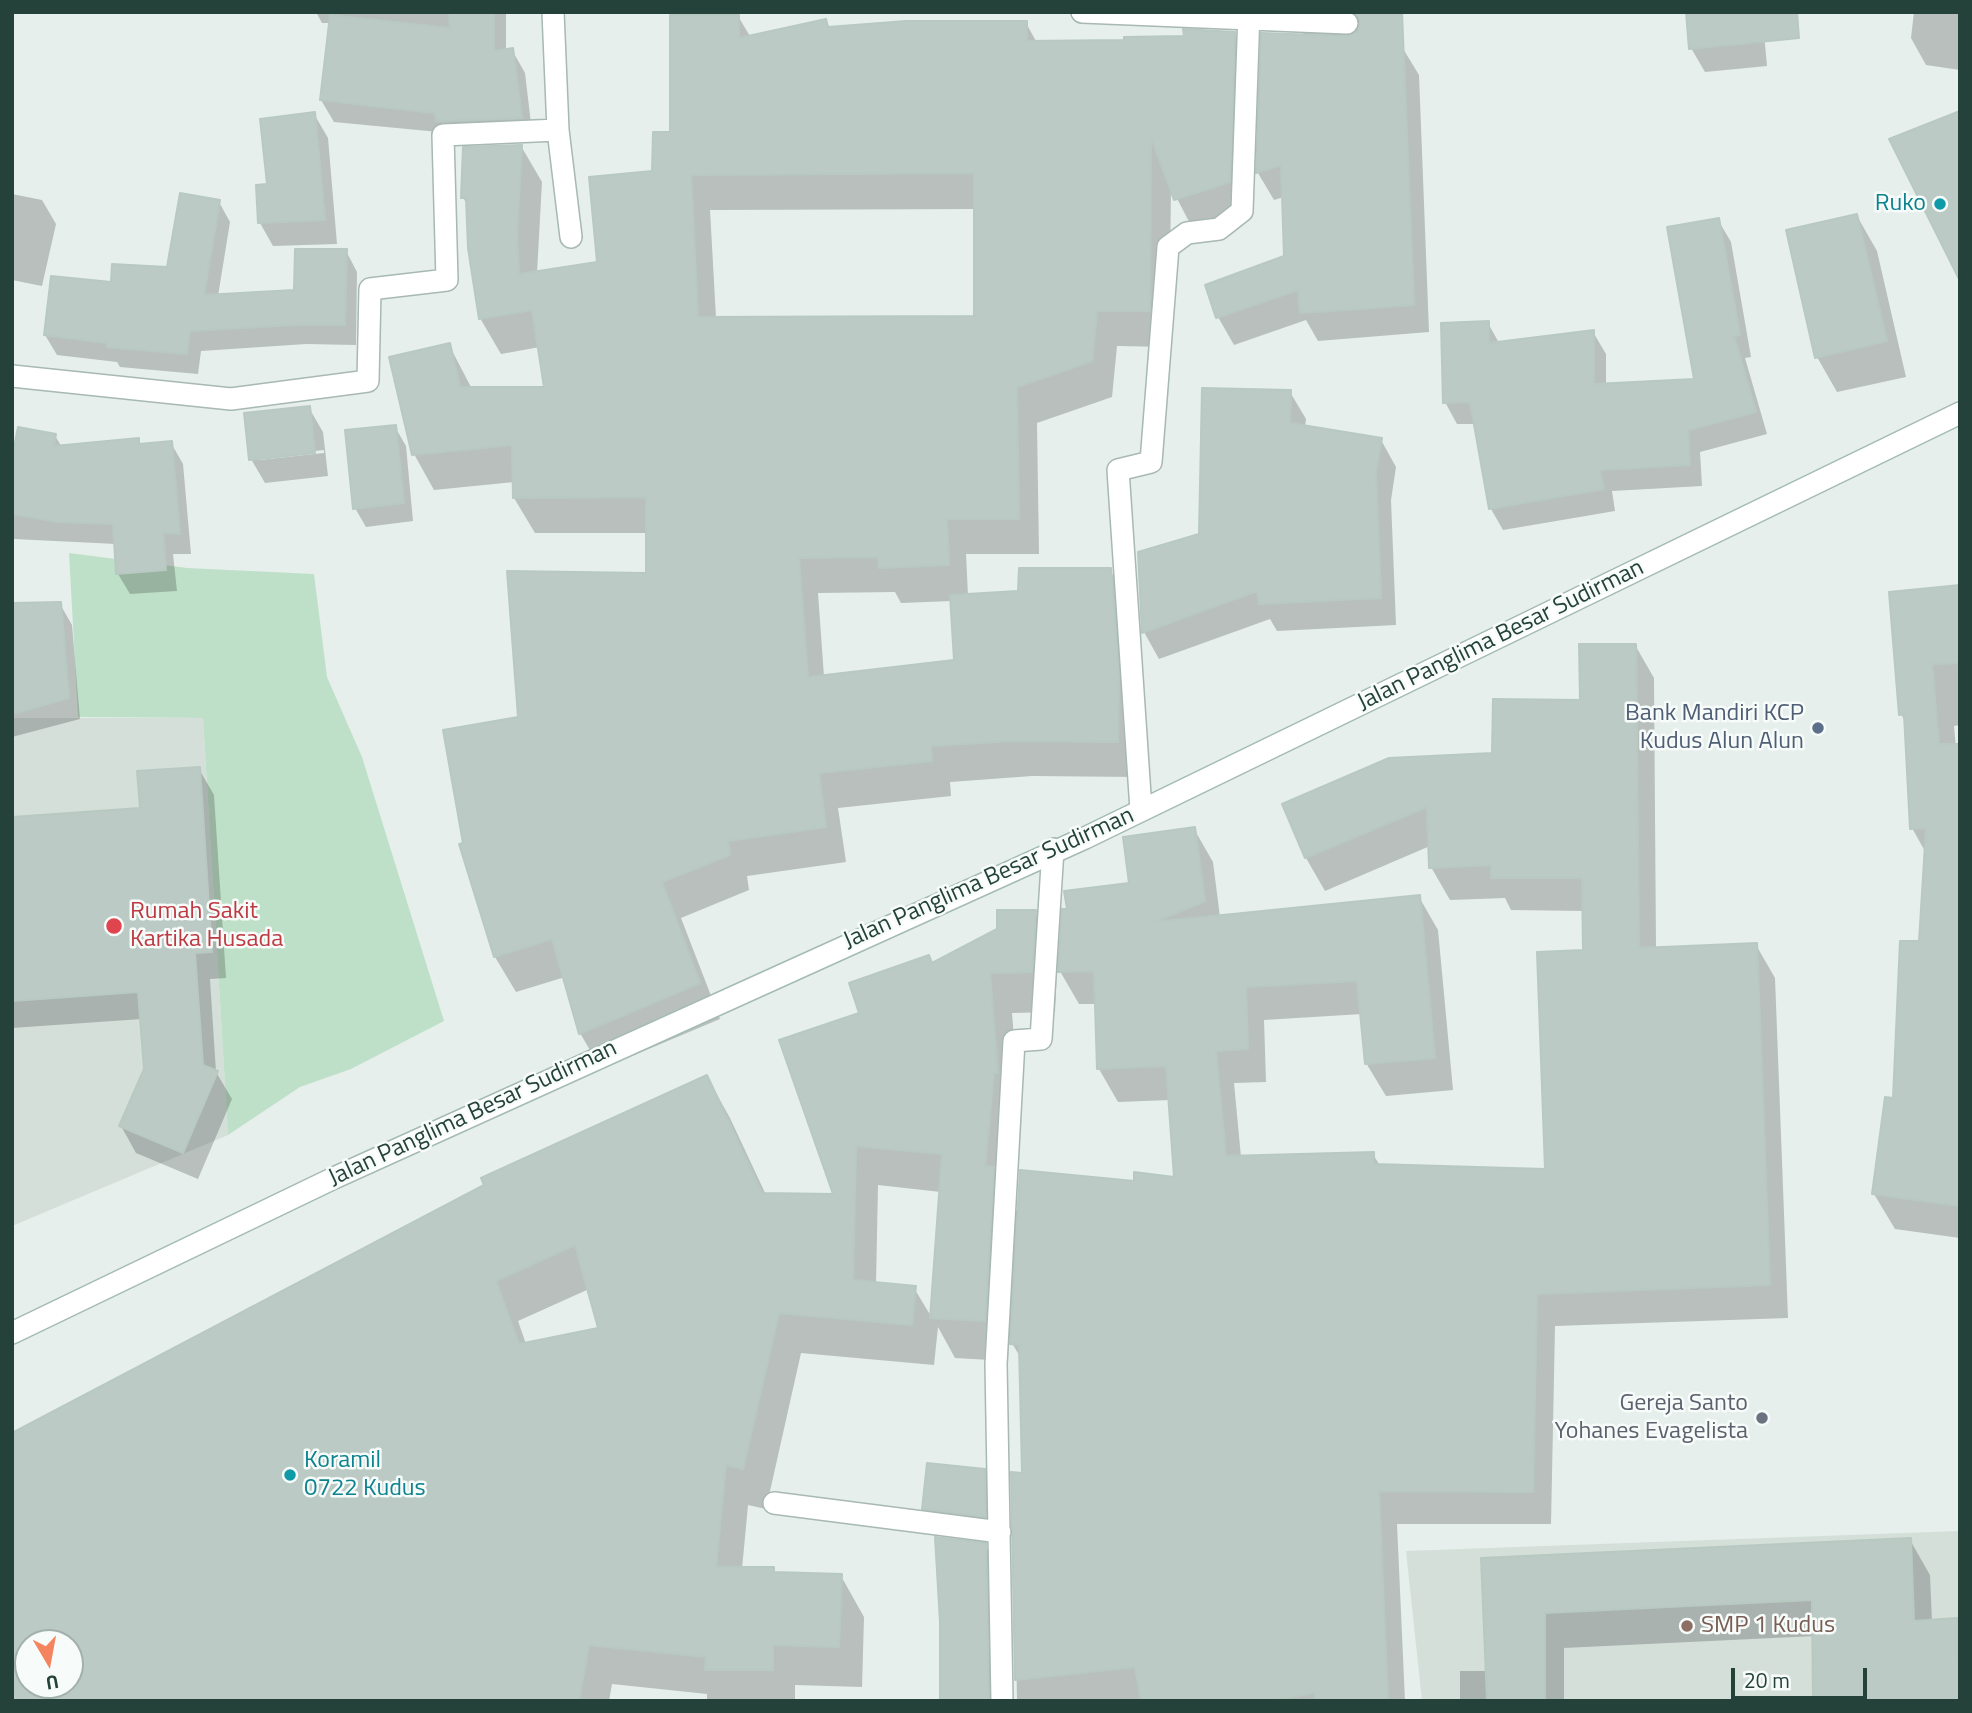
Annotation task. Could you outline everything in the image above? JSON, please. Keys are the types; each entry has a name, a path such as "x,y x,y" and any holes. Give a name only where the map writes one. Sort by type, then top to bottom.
{"street":[{"path":"553,12 558,130 571,237"},
{"path":"1082,12 1249,15 1347,23"},
{"path":"1142,810 1118,470 1151,462 1168,247 1187,233 1219,229 1242,211 1249,15"},
{"path":"12,376 231,399 368,381 370,289 447,280 443,135 558,130"},
{"name":"Jalan Panglima Besar Sudirman","path":"12,1333 334,1178 1142,810 1960,413"},
{"path":"1002,1701 996,1364 1014,1041 1041,1038 1053,849"},
{"path":"774,1503 1000,1532"}],"shaded area":[{"name":"Rumah Sakit Kartika Husada","path":"12,718 203,718 228,1135 12,1226"},
{"name":"SMP 1 Kudus","path":"1960,1531 1960,1701 1422,1701 1406,1551"}],"green space":[{"path":"69,553 187,568 314,574 327,677 362,757 444,1021 351,1069 300,1087 228,1135 203,718 78,717"}],"building":[{"path":"449,12 494,12 494,51 513,48 522,118 436,121 435,113 320,100 330,15 450,28"},
{"path":"1354,12 1402,12 1414,305 1300,313 1298,290 1216,318 1205,285 1284,256 1281,165 1256,173 1261,33 1347,36 1358,31 1360,24"},
{"path":"1686,12 1797,12 1799,38 1689,49"},
{"path":"670,15 739,15 739,38 826,19 828,27 906,21 1027,21 1027,41 1184,36 1183,29 1235,32 1230,182 1174,200 1151,137 1150,311 1097,311 1092,361 1017,387 1019,519 947,519 949,565 879,568 878,557 799,558 808,677 954,660 950,595 1018,591 1019,568 1111,568 1119,672 1118,742 1011,741 931,746 932,761 819,773 826,827 728,841 730,855 662,882 700,983 579,1034 552,939 494,957 459,844 463,843 443,730 518,717 507,571 646,573 646,497 513,498 512,445 412,455 389,357 450,343 460,387 544,387 532,310 479,319 468,248 466,198 461,198 463,147 522,145 517,233 519,274 597,262 589,177 652,171 653,132 670,132","holes":["974,173 974,316 698,317 691,175"]},
{"name":"Ruko","path":"1960,111 1960,281 1889,139"},
{"path":"315,112 325,220 258,223 256,185 267,184 260,119"},
{"path":"180,193 220,200 204,295 294,290 295,249 347,249 345,325 190,331 187,354 107,347 107,343 44,335 51,276 111,282 112,264 167,267"},
{"path":"1857,214 1887,341 1815,358 1786,230"},
{"path":"1719,218 1740,335 1734,336 1756,412 1688,430 1690,465 1600,470 1604,489 1489,509 1470,402 1443,403 1441,323 1489,321 1489,343 1594,330 1594,384 1694,379 1667,227"},
{"path":"1202,388 1291,390 1290,423 1382,438 1376,472 1381,598 1259,604 1257,591 1142,633 1138,552 1199,534"},
{"path":"310,406 315,453 249,460 244,413"},
{"path":"396,425 404,503 353,509 345,430"},
{"path":"18,427 56,434 54,446 139,438 139,444 172,441 180,534 163,533 166,570 116,574 113,524 58,522 12,514 12,458"},
{"path":"1960,585 1960,663 1932,664 1939,744 1960,744 1960,1206 1872,1194 1885,1097 1893,1098 1900,941 1919,941 1926,828 1910,829 1904,714 1899,715 1889,592"},
{"path":"61,602 69,698 12,714 12,603"},
{"path":"1579,644 1636,644 1639,948 1757,943 1770,1285 1537,1294 1533,1492 1379,1491 1388,1701 1315,1701 1315,1693 1269,1701 1141,1701 1135,1667 1015,1680 1011,1472 1022,1473 1019,1345 1010,1344 1020,1170 1134,1181 1134,1172 1174,1177 1166,1066 1097,1069 1094,971 1058,972 1062,909 1067,909 1064,891 1129,883 1123,837 1195,827 1205,901 1154,922 1420,895 1435,1058 1365,1064 1357,981 1246,987 1248,1049 1216,1051 1226,1156 1374,1152 1374,1164 1545,1169 1537,952 1583,950 1582,878 1491,878 1491,865 1429,868 1427,807 1305,858 1282,804 1389,758 1492,753 1493,699 1580,700"},
{"path":"200,767 212,952 195,953 203,1065 218,1071 183,1153 119,1126 144,1069 138,992 12,1001 12,817 140,808 137,771"},
{"path":"997,910 1036,910 1032,972 990,973 998,1073 994,1073 985,1166 994,1167 985,1321 930,1318 942,1154 856,1146 853,1280 916,1286 912,1325 779,1313 743,1469 726,1465 716,1567 774,1567 774,1572 842,1574 839,1647 773,1645 773,1670 705,1670 706,1657 589,1645 579,1701 12,1701 12,1433 484,1185 481,1178 707,1075 762,1193 833,1194 779,1040 859,1013 849,983 929,955 932,963 997,929","holes":["575,1245 598,1328 519,1344 496,1281"]},
{"path":"927,1463 985,1469 986,1517 922,1509"},
{"path":"935,1537 986,1543 989,1701 940,1701 940,1622"},
{"path":"1911,1538 1914,1621 1957,1618 1959,1701 1813,1701 1812,1600 1545,1613 1545,1701 1487,1701 1481,1558"}],"place":[{"name":"Ruko","path":"1940,204"},
{"name":"Bank Mandiri KCP Kudus Alun Alun","path":"1818,728"},
{"name":"Rumah Sakit Kartika Husada","path":"114,926"},
{"name":"Gereja Santo Yohanes Evagelista","path":"1762,1418"},
{"name":"Koramil 0722 Kudus","path":"290,1475"},
{"name":"SMP 1 Kudus","path":"1687,1626"}]}
